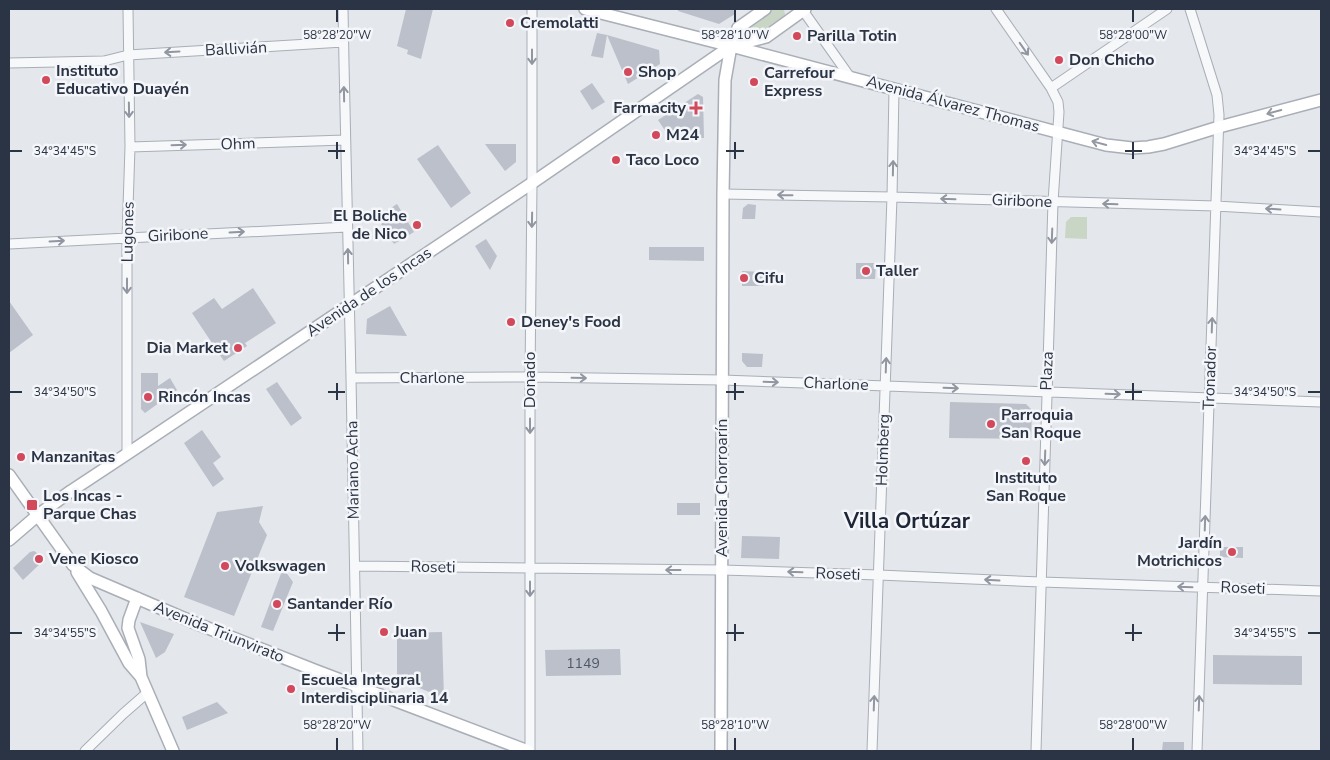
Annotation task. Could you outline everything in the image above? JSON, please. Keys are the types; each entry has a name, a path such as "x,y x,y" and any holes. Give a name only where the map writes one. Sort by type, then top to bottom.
{"main road":[{"name":"Avenida Álvarez Thomas","path":"585,9 894,88 1106,145 1132,148 1164,144 1219,127 1321,100"},
{"name":"Avenida de los Incas","path":"731,46 738,28 765,9"},
{"name":"Avenida de los Incas","path":"9,540 38,515 71,491 532,183 731,46 766,37 803,9"},
{"name":"Avenida Chorroarín","path":"721,751 723,194 725,80 731,46"},
{"name":"Avenida Triunvirato","path":"9,475 73,565 90,578 195,623 357,687 529,751"},
{"path":"73,565 129,663 141,677 173,751"},
{"path":"137,598 128,628 139,659 141,677"}],"street":[{"name":"Lugones","path":"127,454 127,238 130,147 128,9"},
{"name":"Mariano Acha","path":"343,9 352,378 358,751"},
{"name":"Donado","path":"529,751 532,9"},
{"path":"803,9 850,77"},
{"name":"Plaza","path":"996,9 1051,88 1058,102 1046,392 1036,751"},
{"path":"1051,88 1167,9"},
{"name":"Tronador","path":"1190,9 1218,95 1219,104 1197,751"},
{"name":"Ballivián","path":"9,63 104,61 128,54 343,42"},
{"name":"Holmberg","path":"872,751 892,197 894,88"},
{"name":"Ohm","path":"130,147 345,140"},
{"name":"Giribone","path":"723,194 1216,206 1321,212"},
{"name":"Giribone","path":"9,244 347,227"},
{"name":"Charlone","path":"352,378 530,377 722,380 1321,402"},
{"name":"Roseti","path":"355,566 722,570 1321,591"},
{"path":"85,751 148,693"}],"green space":[{"path":"773,9 784,9 784,16 754,36 749,35 746,30 750,24"},
{"path":"1071,217 1087,217 1087,239 1065,238 1066,222"}],"building":[{"path":"406,9 433,9 421,59 407,54 408,50 397,46"},
{"path":"678,9 733,9 735,14 719,24 678,11"},
{"path":"597,33 607,35 603,58 591,56"},
{"path":"607,35 659,50 660,64 628,84"},
{"path":"592,83 605,102 592,110 580,91"},
{"path":"698,94 703,97 704,138 670,138 658,120"},
{"path":"485,144 516,144 516,162 505,171"},
{"path":"438,145 471,193 451,208 417,159"},
{"path":"397,204 414,232 394,244 381,224 390,218 386,211"},
{"path":"748,204 756,205 755,219 742,219 743,208"},
{"path":"486,239 497,256 490,270 475,246"},
{"path":"649,247 704,247 704,261 649,260"},
{"name":"Taller","path":"856,263 876,263 875,279 856,279"},
{"path":"742,271 763,272 763,286 742,286"},
{"path":"253,288 276,323 245,343 247,346 224,361 192,313 214,298 222,309"},
{"path":"9,301 33,335 9,353"},
{"path":"390,306 407,336 366,334 367,319"},
{"path":"742,353 763,354 762,367 747,367 742,361"},
{"path":"141,373 158,373 158,386 170,378 177,390 145,413 141,409"},
{"path":"277,382 302,418 291,426 266,389"},
{"name":"Parroquia San Roque","path":"950,402 1026,404 1032,410 1031,439 949,438"},
{"path":"202,430 221,457 213,463 224,479 213,487 184,443"},
{"path":"677,503 700,503 700,515 677,515"},
{"name":"Volkswagen","path":"263,506 259,522 267,535 234,616 184,597 217,512"},
{"path":"742,536 780,537 779,559 741,558"},
{"name":"Jardín Motrichicos","path":"1220,547 1243,547 1243,558 1220,557"},
{"path":"34,551 43,561 23,580 13,568 30,552"},
{"name":"Santander Río","path":"283,568 293,582 273,631 261,627"},
{"path":"140,622 174,634 165,652 156,658"},
{"path":"442,632 444,698 397,679 397,633"},
{"path":"620,649 621,675 546,676 545,650"},
{"path":"1213,655 1302,656 1302,685 1213,684"},
{"path":"217,702 228,713 187,730 182,717"},
{"path":"1163,742 1184,742 1184,751 1162,751"}],"place":[{"name":"Cremolatti","path":"510,23"},
{"name":"Parilla Totin","path":"797,36"},
{"name":"Don Chicho","path":"1059,60"},
{"name":"Shop","path":"628,72"},
{"name":"Instituto Educativo Duayén","path":"46,80"},
{"name":"Carrefour Express","path":"754,82"},
{"name":"Farmacity","path":"696,108"},
{"name":"M24","path":"656,135"},
{"name":"Taco Loco","path":"616,160"},
{"name":"El Boliche de Nico","path":"417,225"},
{"name":"Taller","path":"866,271"},
{"name":"Cifu","path":"744,278"},
{"name":"Deney's Food","path":"511,322"},
{"name":"Dia Market","path":"238,348"},
{"name":"Rincón Incas","path":"148,397"},
{"name":"Parroquia San Roque","path":"991,424"},
{"name":"Manzanitas","path":"21,457"},
{"name":"Instituto San Roque","path":"1026,461"},
{"name":"Los Incas - Parque Chas","path":"32,505"},
{"name":"Jardín Motrichicos","path":"1232,552"},
{"name":"Vene Kiosco","path":"39,559"},
{"name":"Volkswagen","path":"225,566"},
{"name":"Santander Río","path":"277,604"},
{"name":"Juan","path":"384,632"},
{"name":"Escuela Integral Interdisciplinaria 14","path":"291,689"}],"district":[{"name":"Villa Ortúzar","path":"907,521"}]}
